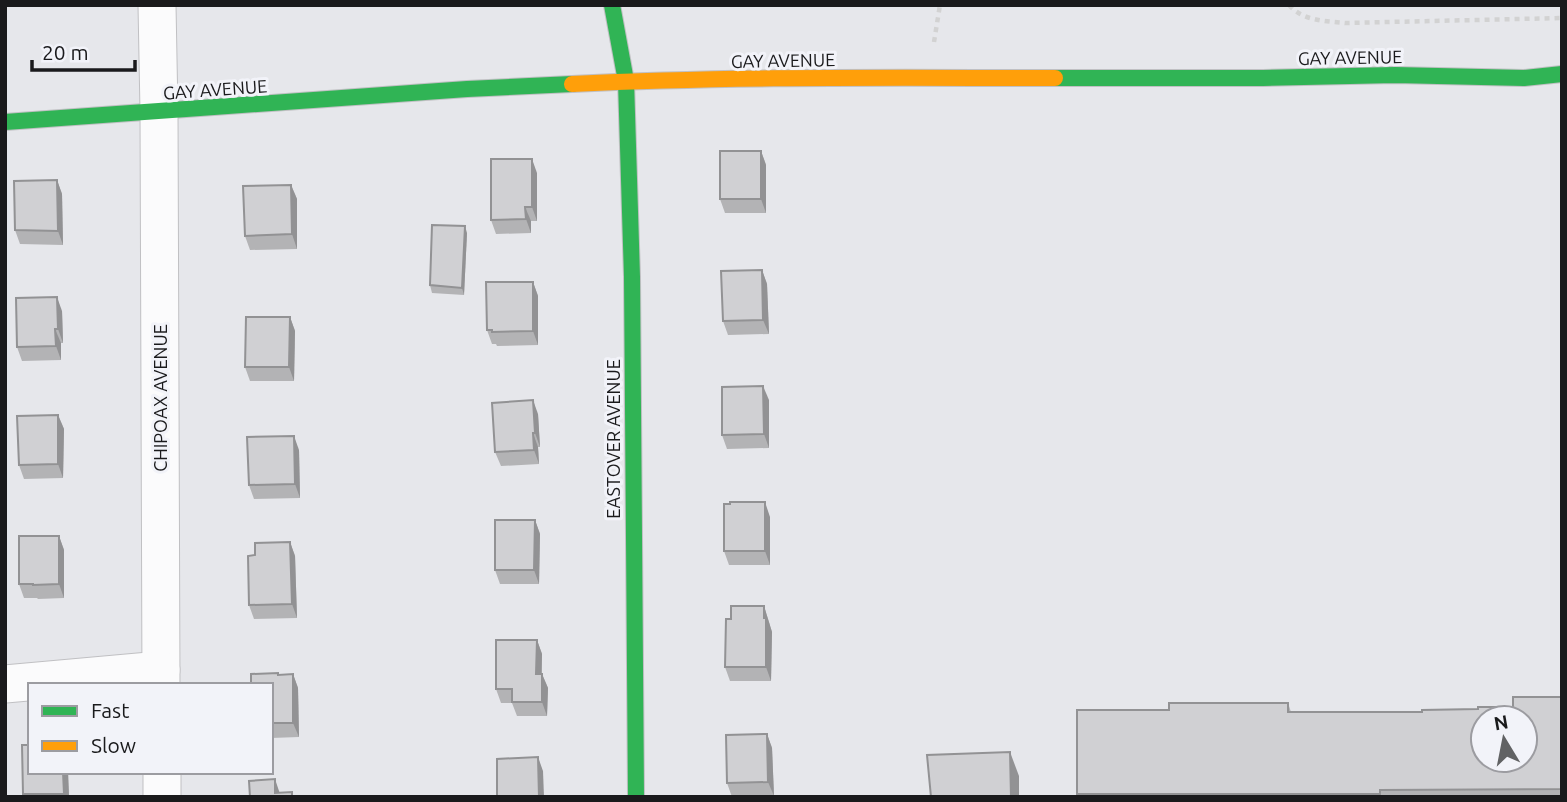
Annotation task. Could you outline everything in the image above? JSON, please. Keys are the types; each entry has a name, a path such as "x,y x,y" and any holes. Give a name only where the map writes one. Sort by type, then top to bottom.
{"street":[{"name":"CHIPOAX AVENUE","path":"157,5 161,678"},
{"name":"EASTOVER AVENUE","path":"612,5 626,81 632,277 636,797"},
{"name":"GAY AVENUE","path":"5,122 454,90 626,81 1395,75 1524,78 1562,74"},
{"path":"31,683 161,678"},
{"path":"5,684 28,683"},
{"path":"162,774 162,797"}],"path":[{"path":"1289,5 1294,11 1316,21 1345,23 1562,18"}],"building":[{"path":"720,151 761,151 761,199 720,199"},
{"path":"491,159 532,159 532,207 525,207 526,219 491,220"},
{"path":"57,180 58,231 15,230 14,181"},
{"path":"291,185 292,234 245,236 243,186"},
{"path":"432,225 465,226 462,288 430,285"},
{"path":"762,270 763,320 723,321 721,271"},
{"path":"486,282 533,282 533,331 487,330"},
{"path":"57,297 56,346 17,347 16,298"},
{"path":"246,317 290,317 289,367 245,367"},
{"path":"763,386 764,434 722,435 722,387"},
{"path":"533,400 534,450 495,452 492,403"},
{"path":"58,415 58,464 19,465 17,416"},
{"path":"294,436 295,484 249,485 247,437"},
{"path":"765,502 765,551 724,551 724,504"},
{"path":"495,520 535,520 534,570 495,570"},
{"path":"19,536 59,536 59,584 19,584"},
{"path":"290,542 292,604 249,605 248,556 255,555 255,543"},
{"path":"731,606 764,606 766,667 725,667 726,619 731,619"},
{"path":"496,640 537,640 536,674 542,674 542,702 512,702 512,689 496,689"},
{"path":"251,674 293,674 293,723 273,723 273,683 251,683"},
{"path":"1513,697 1562,697 1562,789 1380,790 1380,794 1077,794 1077,710 1169,710 1169,703 1288,703 1288,712 1469,709 1469,774 1539,774 1539,704 1513,704"},
{"path":"767,734 768,782 727,783 726,735"},
{"path":"22,745 28,745 28,774 63,774 64,794 23,794"},
{"path":"1010,752 1011,797 931,797 927,755"},
{"path":"538,757 539,797 497,797 497,759"},
{"path":"275,779 275,793 292,792 292,797 250,797 249,781"}],"traffic: fast":[{"path":"612,5 626,81 632,277 636,797"},
{"path":"1055,78 1395,75 1524,78 1562,74"},
{"path":"5,122 572,84"}],"traffic: slow":[{"path":"572,84 753,79 1055,78"}]}
